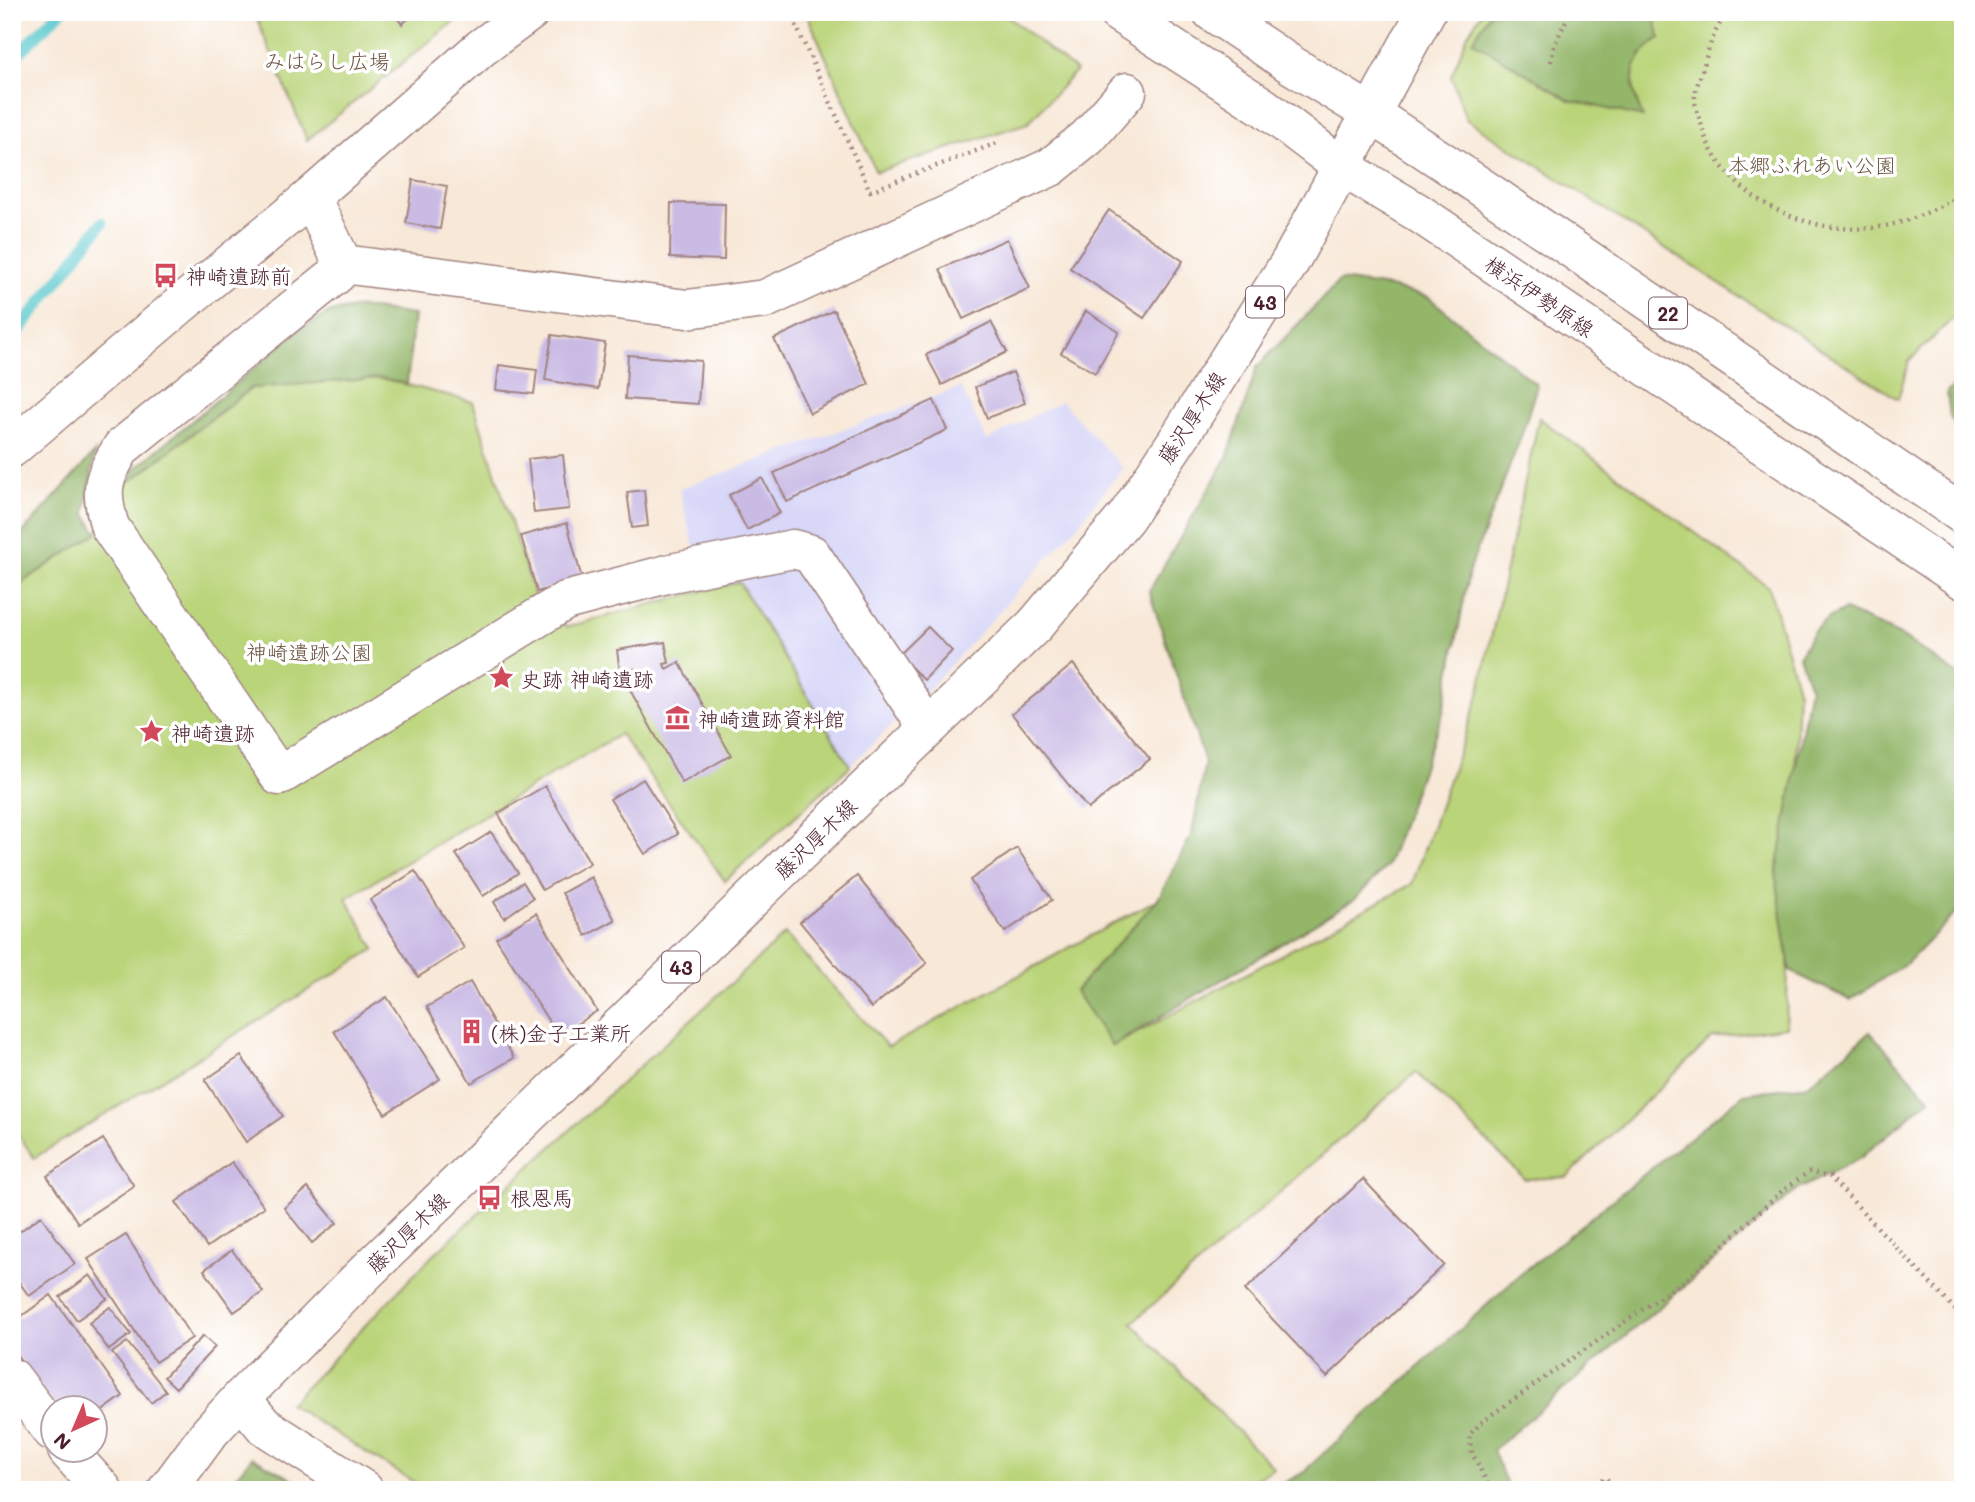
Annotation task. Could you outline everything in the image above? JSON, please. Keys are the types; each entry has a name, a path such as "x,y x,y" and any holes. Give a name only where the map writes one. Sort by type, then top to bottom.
{"main road":[{"path":"12,448 311,197 481,48 530,12"},
{"name":"横浜伊勢原線","path":"1116,12 1265,108 1342,167 1417,212 1963,580"},
{"name":"22","path":"1212,12 1370,113 1671,315 1963,516"},
{"path":"1370,113 1426,12"},
{"path":"343,264 687,309 765,299 1051,167 1088,137 1127,92"},
{"name":"藤沢厚木線","path":"167,1490 210,1432 362,1276 1035,625 1126,517 1290,262 1370,113"},
{"path":"311,197 343,264"},
{"path":"343,264 337,274 122,447 103,482 104,505 110,527 279,776 565,601 671,573 793,549 811,554 928,728"},
{"path":"12,1378 38,1412"},
{"path":"241,1398 264,1426 364,1490"},
{"path":"80,1464 103,1490"}],"path":[{"path":"790,12 870,191 1005,140 1025,180"},
{"path":"1551,62 1570,12"},
{"path":"1728,12 1717,26 1694,98 1706,143 1730,175 1757,200 1793,218 1838,227 1877,227 1918,218 1963,193"},
{"path":"1491,1490 1472,1453 1469,1435 1484,1420 1689,1277 1782,1191 1809,1172 1830,1177 1963,1318"},
{"path":"1592,1490 1605,1477 1617,1490"}],"shaded area":[{"path":"961,387 987,441 1061,401 1123,468 1076,527 927,691 850,766 739,582 705,590 679,489"}],"green space":[{"name":"みはらし広場","path":"254,12 466,12 307,140"},
{"path":"806,12 1002,12 1076,71 1028,123 876,172"},
{"name":"本郷ふれあい公園","path":"1482,12 1963,12 1963,308 1909,361 1898,399 1466,119 1451,76 1468,34"},
{"path":"1490,12 1653,12 1660,38 1641,55 1636,64 1633,83 1643,117 1569,100 1473,41"},
{"path":"1340,280 1389,287 1428,297 1537,385 1522,434 1469,571 1443,713 1387,866 1354,900 1112,1046 1075,991 1158,899 1192,834 1205,762 1149,591 1227,458 1257,367"},
{"path":"360,307 414,315 407,384 381,378 251,388 119,490 136,468 302,328 331,312"},
{"name":"神崎遺跡公園","path":"381,378 473,402 537,604 567,627 739,582 850,766 725,881 620,734 346,898 375,949 34,1158 12,1125 12,589 97,533 119,490 252,388"},
{"path":"1963,379 1963,437 1950,417 1947,392"},
{"path":"1539,418 1769,587 1798,689 1786,1027 1712,1038 1567,1177 1525,1179 1416,1072 1132,1323 1274,1468 1238,1490 426,1490 289,1404 435,1253 785,934 888,1047 1158,899 1075,991 1113,1046 1412,884 1478,698"},
{"path":"95,452 85,513 97,533 12,589 12,545"},
{"path":"1845,610 1898,634 1963,678 1963,905 1908,962 1850,1000 1790,971 1776,876 1810,687 1799,656 1817,628 1828,618"},
{"path":"1870,1032 1930,1099 1859,1159 1796,1190 1493,1450 1509,1490 1272,1490 1301,1474 1522,1273 1744,1094 1808,1085"},
{"path":"252,1457 312,1490 225,1490"}],"building":[{"path":"392,12 416,12 402,24"},
{"path":"413,180 447,186 440,229 406,223"},
{"path":"671,203 725,204 724,260 670,258"},
{"path":"1109,210 1183,261 1144,318 1070,268"},
{"path":"1007,239 1030,288 963,319 940,269"},
{"path":"834,310 869,384 810,413 774,339"},
{"path":"1086,311 1119,332 1095,373 1061,353"},
{"path":"991,322 1007,352 942,385 926,355"},
{"path":"552,335 605,343 598,389 545,380"},
{"path":"628,355 701,361 698,404 625,399"},
{"path":"499,365 537,370 534,394 496,390"},
{"path":"1013,372 1025,403 987,418 975,387"},
{"path":"934,400 947,430 787,502 774,473"},
{"path":"563,455 569,509 534,513 528,459"},
{"path":"762,478 780,513 747,530 729,495"},
{"path":"644,490 648,526 632,528 627,492"},
{"path":"567,523 582,579 537,592 521,536"},
{"path":"928,627 952,651 924,680 899,655"},
{"path":"665,642 669,663 664,664 666,669 679,662 731,755 682,783 630,690 641,683 635,669 620,672 617,650"},
{"path":"1073,664 1150,759 1088,809 1012,714"},
{"path":"643,779 678,834 645,854 610,799"},
{"path":"545,786 590,863 542,890 498,813"},
{"path":"491,832 518,873 483,896 456,854"},
{"path":"1017,848 1052,900 1005,932 970,880"},
{"path":"415,871 464,948 418,977 370,900"},
{"path":"857,876 927,963 871,1008 800,922"},
{"path":"591,877 615,920 586,936 562,893"},
{"path":"523,882 533,898 504,918 494,902"},
{"path":"536,913 597,1011 558,1036 496,938"},
{"name":"(株)金子工業所","path":"470,982 514,1058 471,1083 427,1007"},
{"path":"387,997 440,1079 385,1114 334,1031"},
{"path":"241,1056 283,1116 246,1142 205,1080"},
{"path":"103,1139 134,1186 78,1223 47,1176"},
{"path":"232,1162 264,1207 207,1247 176,1202"},
{"path":"1363,1179 1444,1265 1327,1377 1245,1290"},
{"path":"308,1188 337,1223 312,1243 284,1208"},
{"path":"41,1216 75,1264 29,1296 12,1272 12,1237"},
{"path":"126,1235 192,1338 155,1362 88,1259"},
{"path":"232,1250 263,1292 234,1312 204,1270"},
{"path":"90,1275 107,1299 77,1320 60,1297"},
{"path":"51,1295 123,1396 108,1407 108,1394 45,1394 12,1348 12,1323"},
{"path":"110,1307 131,1334 109,1350 89,1323"},
{"path":"203,1336 215,1347 176,1388 164,1377"},
{"path":"127,1342 166,1391 151,1403 112,1353"}],"waterway":[{"path":"12,60 60,12"},
{"path":"12,340 102,223"}],"place":[{"name":"神崎遺跡前","path":"166,275"},
{"name":"史跡 神崎遺跡","path":"501,678"},
{"name":"神崎遺跡資料館","path":"678,718"},
{"name":"神崎遺跡","path":"151,732"},
{"name":"(株)金子工業所","path":"471,1032"},
{"name":"根恩馬","path":"490,1197"}]}
